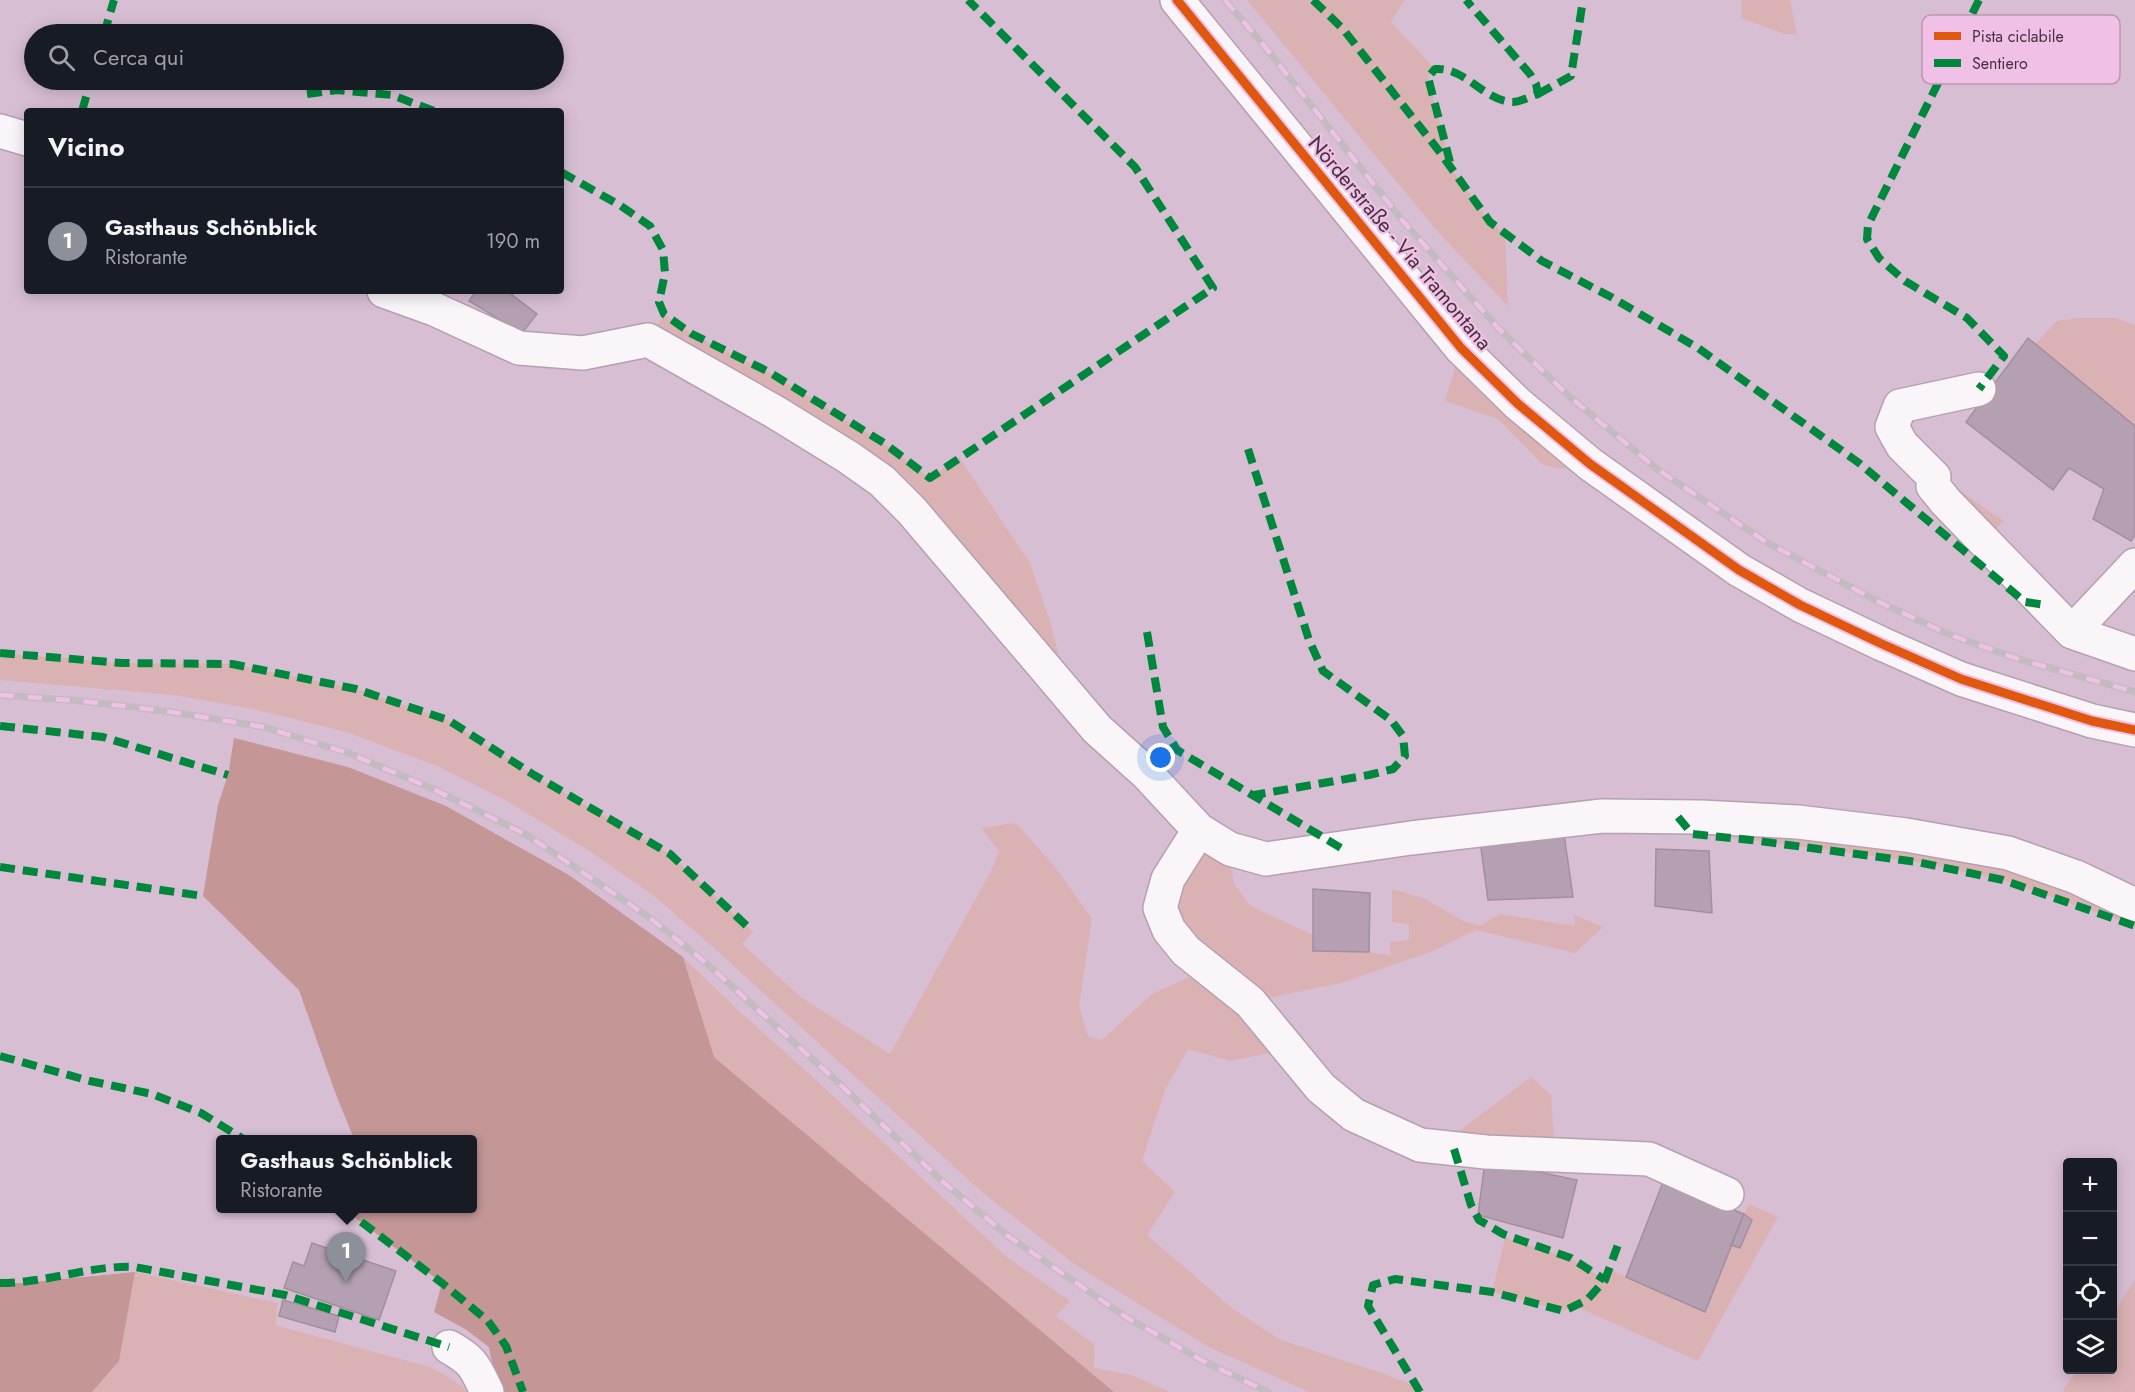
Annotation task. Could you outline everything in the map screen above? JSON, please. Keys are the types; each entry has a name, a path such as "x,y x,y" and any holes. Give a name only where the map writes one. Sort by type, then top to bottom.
{"street":[{"name":"Nörderstraße - Via Tramontana","path":"1177,0 1461,348 1517,403 1590,464 1739,570 1800,605 1961,679 2092,720 2135,730"},
{"path":"0,131 24,138"},
{"path":"392,294 434,309 519,348 583,353 648,340 775,412 848,458 882,481 912,511 1097,729 1147,774 1199,830 1230,849 1266,859 1401,839 1602,816 1701,817 1798,822 1906,835 2008,853 2076,876 2135,905"},
{"path":"1979,389 1900,406 1892,427 1902,445 1934,477 1933,486 1946,502 2072,632 2135,654"},
{"path":"2072,632 2135,565"},
{"path":"1199,830 1167,879 1160,908 1169,930 1186,951 1250,1002 1321,1088 1354,1115 1420,1145 1486,1152 1649,1159 1726,1194"},
{"path":"449,1347 466,1357 475,1366 487,1392"}],"shaded area":[{"path":"1247,0 1405,0 1391,22 1435,69 1428,77 1452,170 1490,222 1505,233 1508,306 1438,232"},
{"path":"1742,0 1790,0 1797,34 1784,34 1741,18"},
{"path":"664,314 692,334 769,372 884,443 930,478 959,457 1030,563 1051,624 1068,694 912,511 648,340"},
{"path":"2115,318 2135,325 2135,426 2035,344 2057,321"},
{"path":"1461,348 1590,464 1563,469 1543,465 1498,419 1445,401"},
{"path":"1947,482 2004,521 1983,540"},
{"path":"0,653 122,663 232,664 356,689 448,720 534,775 670,854 753,932 742,944 802,998 890,1054 992,869 999,851 981,828 1016,823 1056,868 1092,919 1079,1006 1088,1036 1102,1040 1152,994 1208,969 1169,930 1199,830 1231,864 1234,884 1251,906 1313,935 1313,951 1369,952 1391,955 1390,942 1409,940 1409,924 1392,922 1392,889 1423,898 1464,921 1479,926 1500,914 1575,926 1574,915 1603,927 1575,953 1476,930 1433,951 1341,983 1250,1002 1289,1049 1230,1061 1188,1049 1165,1090 1142,1161 1175,1192 1147,1235 1233,1309 1281,1340 1385,1374 1417,1387 1419,1392 1309,1392 1207,1346 1077,1266 983,1193 654,896 591,852 505,800 437,766 346,732 253,709 174,695 0,680"},
{"path":"234,738 348,767 446,806 569,875 683,957 714,1057 1114,1392 501,1392 489,1347 465,1329 434,1312 442,1283 349,1213 477,1213 477,1135 352,1135 299,990 203,896 218,805 228,775"},
{"path":"1701,817 1906,835 2135,903 2135,926 2003,880 1917,862 1692,834"},
{"path":"683,957 1008,1258 1070,1301 1056,1316 1095,1345 1094,1368 1131,1375 1170,1392 1114,1392 713,1056"},
{"path":"1531,1077 1551,1095 1555,1156 1437,1147"},
{"path":"1749,1204 1778,1217 1698,1361 1575,1306 1564,1311 1492,1292 1505,1238 1571,1258 1604,1279 1609,1269 1705,1312 1731,1245 1740,1248 1752,1220 1744,1214"},
{"path":"135,1272 278,1303 275,1325 430,1367 469,1392 92,1392 119,1361"},
{"path":"135,1272 119,1361 92,1392 0,1392 0,1283 23,1283"},
{"path":"2135,1279 2135,1392 2062,1392 2074,1374 2117,1374 2117,1308"}],"building":[{"path":"474,294 511,294 537,314 522,333 469,301"},
{"path":"2028,338 2135,426 2135,535 2131,541 2093,519 2104,489 2069,468 2053,490 1966,422"},
{"path":"1564,834 1573,897 1488,900 1480,841"},
{"path":"1656,849 1709,851 1712,913 1655,906"},
{"path":"1313,889 1370,893 1369,952 1313,951"},
{"path":"1485,1161 1577,1180 1563,1238 1478,1215"},
{"path":"1663,1182 1744,1214 1705,1312 1626,1277"},
{"path":"1744,1214 1752,1220 1740,1248 1731,1245"},
{"path":"312,1243 396,1271 379,1320 284,1288 293,1262 304,1266"},
{"path":"283,1300 339,1316 335,1332 279,1316"}],"railway":[{"path":"1225,0 1266,48 1402,220 1500,330 1570,397 1657,469 1766,542 1877,601 1948,634 2015,658 2135,692"},
{"path":"0,695 81,701 165,711 264,727 348,753 433,789 527,835 650,918 705,962 829,1074 943,1182 1008,1236 1126,1317 1203,1361 1268,1392"}],"marked path":[{"path":"107,24 114,0"},
{"path":"564,174 621,206 650,226 663,250 665,273 659,302 664,314 692,334 769,372 884,443 930,478 1213,288 1135,167 968,0"},
{"path":"1313,0 1343,29 1439,151 1490,222 1542,261 1611,297 1698,348 1859,463 2025,602 2046,605"},
{"path":"1450,162 1428,77 1435,69 1455,73 1501,100 1514,102 1538,94 1536,84 1530,74 1466,0"},
{"path":"1538,94 1571,76 1583,0"},
{"path":"1972,15 1979,0"},
{"path":"1938,84 1868,225 1867,239 1879,258 1905,281 1967,318 2004,356 1979,389"},
{"path":"83,108 88,90"},
{"path":"307,94 337,90"},
{"path":"337,90 392,95 426,108"},
{"path":"1248,449 1309,640 1323,671 1391,720 1403,736 1405,756 1393,769 1254,795"},
{"path":"1147,632 1163,727 1177,750 1341,848"},
{"path":"0,653 122,663 232,664 356,689 448,720 534,775 670,854 749,928"},
{"path":"0,726 103,737 228,775"},
{"path":"1678,817 1692,834 1917,862 2003,880 2135,926"},
{"path":"0,867 203,896"},
{"path":"0,1056 90,1081 152,1094 201,1113 237,1135"},
{"path":"1454,1149 1471,1205 1479,1220 1503,1234 1571,1258 1605,1280"},
{"path":"350,1213 488,1321 506,1346 523,1392"},
{"path":"1420,1392 1368,1306 1373,1285 1395,1279 1492,1292 1564,1311 1587,1300 1605,1280 1619,1242"},
{"path":"0,1283 35,1280 101,1269 135,1267 285,1295 449,1347"}],"cycle path":[{"path":"1177,0 1461,348 1517,403 1590,464 1739,570 1800,605 1961,679 2092,721 2135,730"}],"place":[{"name":"Gasthaus Schönblick","path":"346,1282"}]}
